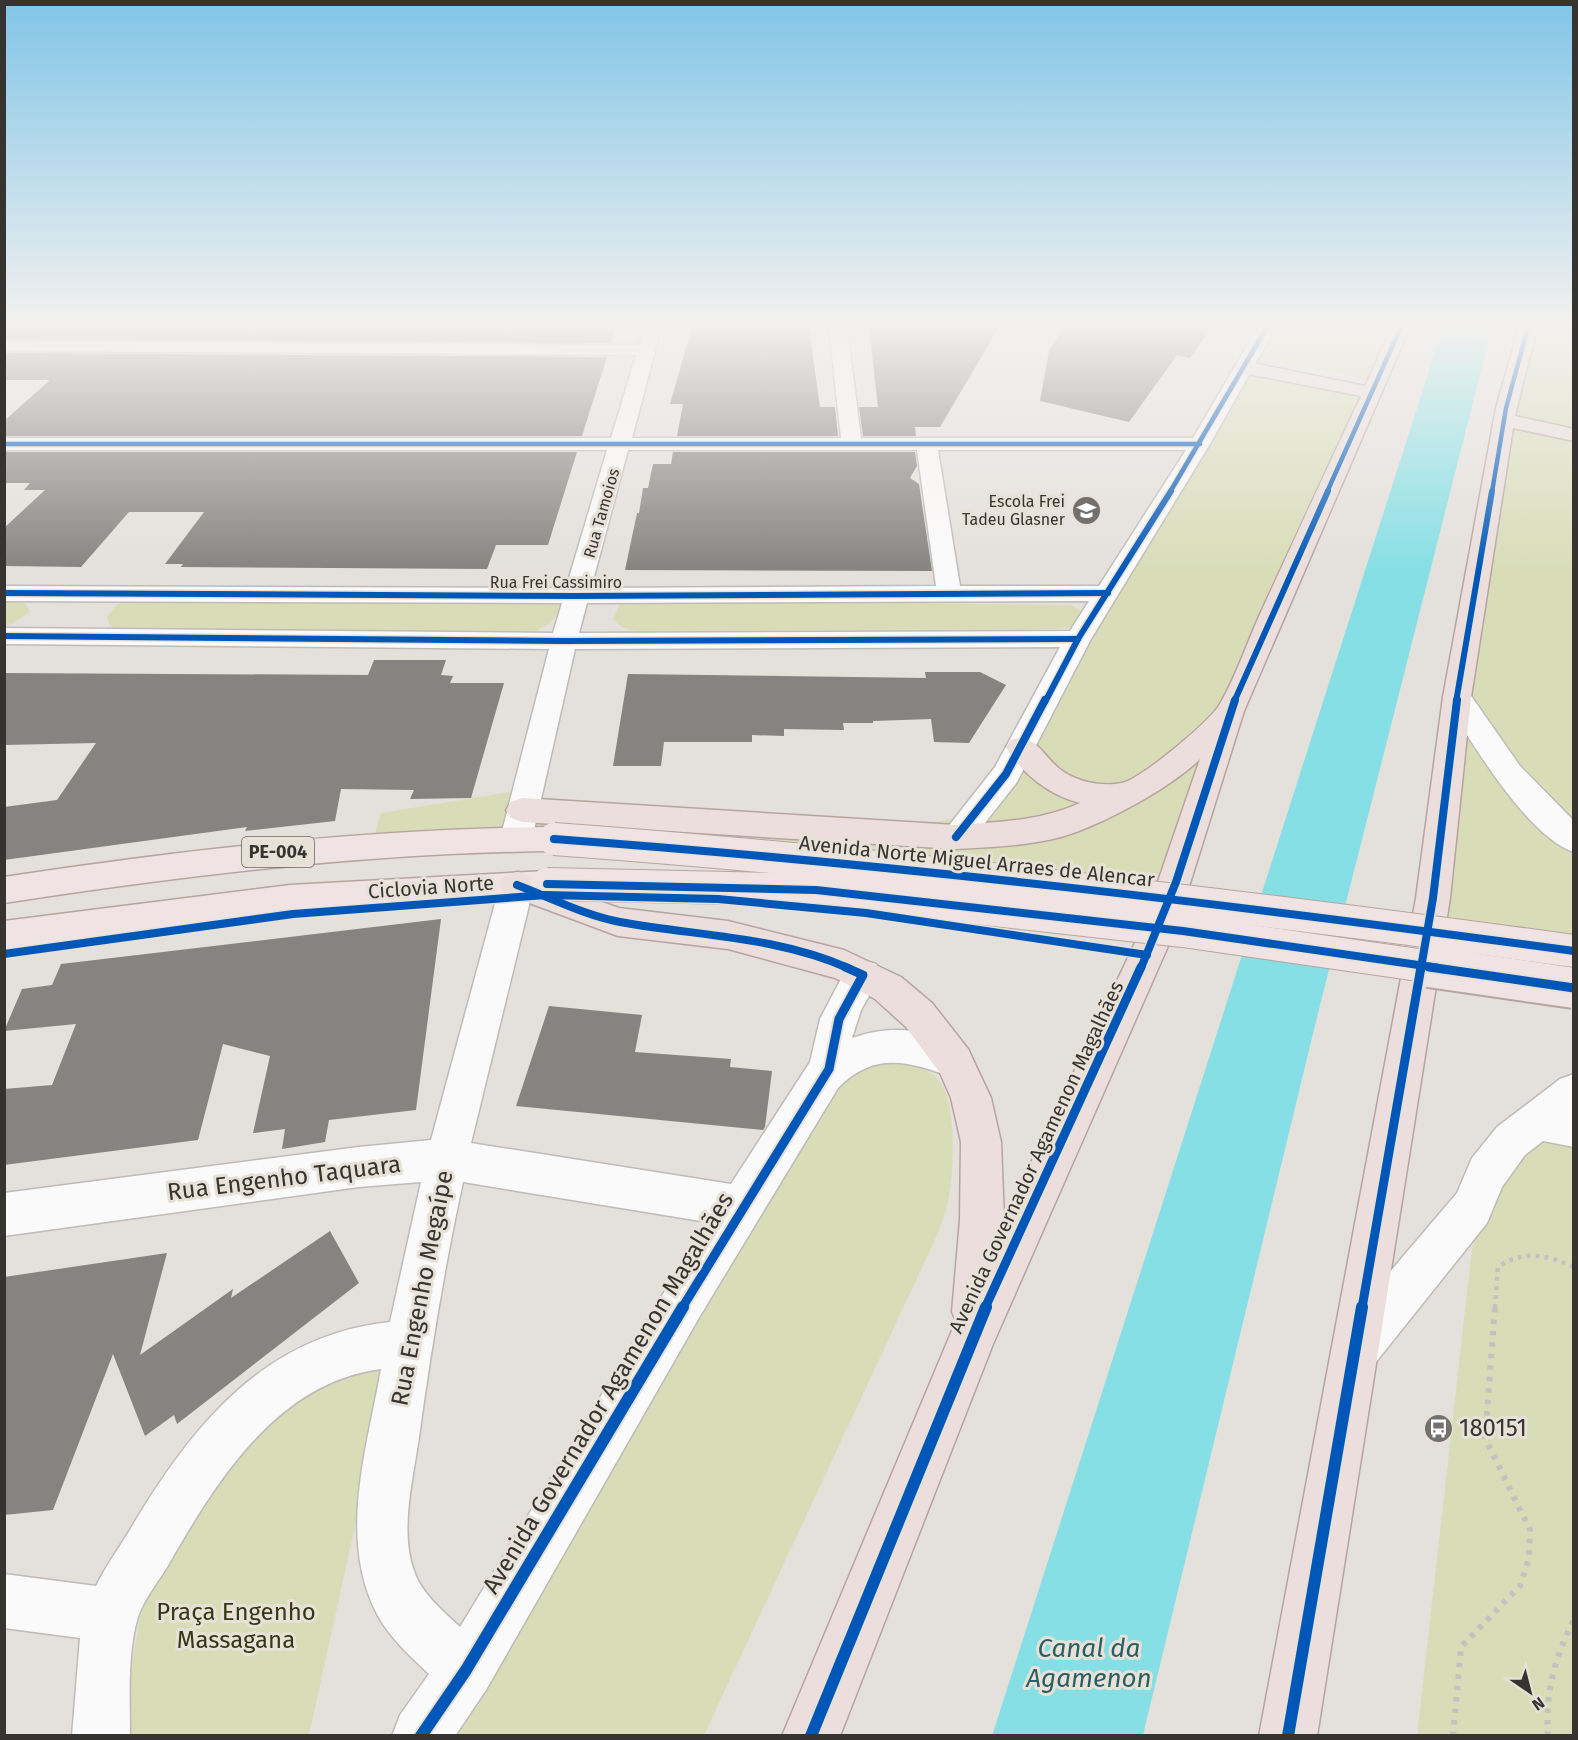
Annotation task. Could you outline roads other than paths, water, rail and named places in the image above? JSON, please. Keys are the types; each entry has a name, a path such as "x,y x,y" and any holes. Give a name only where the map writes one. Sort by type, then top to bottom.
{"highway":[{"name":"Avenida Governador Agamenon Magalhães","path":"811,1736 973,1335 1159,928 1176,882 1230,711 1366,408"},
{"path":"1288,1736 1433,898 1457,697 1507,408"},
{"path":"1505,414 1574,423"},
{"path":"1505,414 1574,435"},
{"path":"519,824 956,837 1018,833 1060,825 1147,784 1183,758 1230,711"},
{"path":"1021,747 1050,778 1074,790 1097,795 1128,794"},
{"path":"532,885 618,922 728,935 844,965 888,988 919,1015 954,1061 971,1098 981,1142 982,1220 973,1335"}],"main road":[{"name":"Avenida Norte Miguel Arraes de Alencar","path":"4,890 224,858 372,843 519,824 554,839 760,853 945,872 1339,918 1574,951"},
{"name":"PE-004","path":"7,940 291,898 532,885 816,890 1183,931 1574,988"}],"street":[{"name":"Rua Tamoios","path":"519,824 576,596 631,408"},
{"path":"848,408 852,446"},
{"path":"956,837 1006,774 1078,639 1200,444 1220,408"},
{"path":"4,444 927,446 1200,444"},
{"path":"927,446 949,592"},
{"name":"Rua Frei Cassimiro","path":"4,593 576,596 949,592 1108,593"},
{"path":"32,636 68,593"},
{"path":"4,636 564,641 1078,639"},
{"path":"1457,697 1485,742 1519,787 1554,824 1574,840"},
{"name":"Rua Engenho Megaípe","path":"466,1670 418,1626 401,1602 387,1569 383,1521 407,1343 460,1099 532,885"},
{"path":"829,1070 830,1046 836,1020 863,975"},
{"path":"829,1070 854,1056 880,1046 904,1045 933,1049 954,1061"},
{"name":"Avenida Governador Agamenon Magalhães","path":"421,1736 466,1670 742,1207 829,1070"},
{"path":"1354,1352 1472,1208 1486,1173 1511,1141 1555,1124 1574,1092"},
{"name":"Rua Engenho Taquara","path":"4,1215 348,1169 448,1159 742,1207"},
{"path":"101,1736 101,1690 112,1615 175,1502 232,1424 274,1390 316,1366 357,1350 407,1343"},
{"path":"4,1601 112,1615"}],"water":[{"name":"Canal da Agamenon","path":"1417,408 1471,408 1317,1017 1143,1735 992,1736"}],"place":[{"name":"Escola Frei Tadeu Glasner","path":"1086,510"},
{"name":"180151","path":"1438,1428"}],"park label":[{"name":"Praça Engenho Massagana","path":"236,1626"}]}
